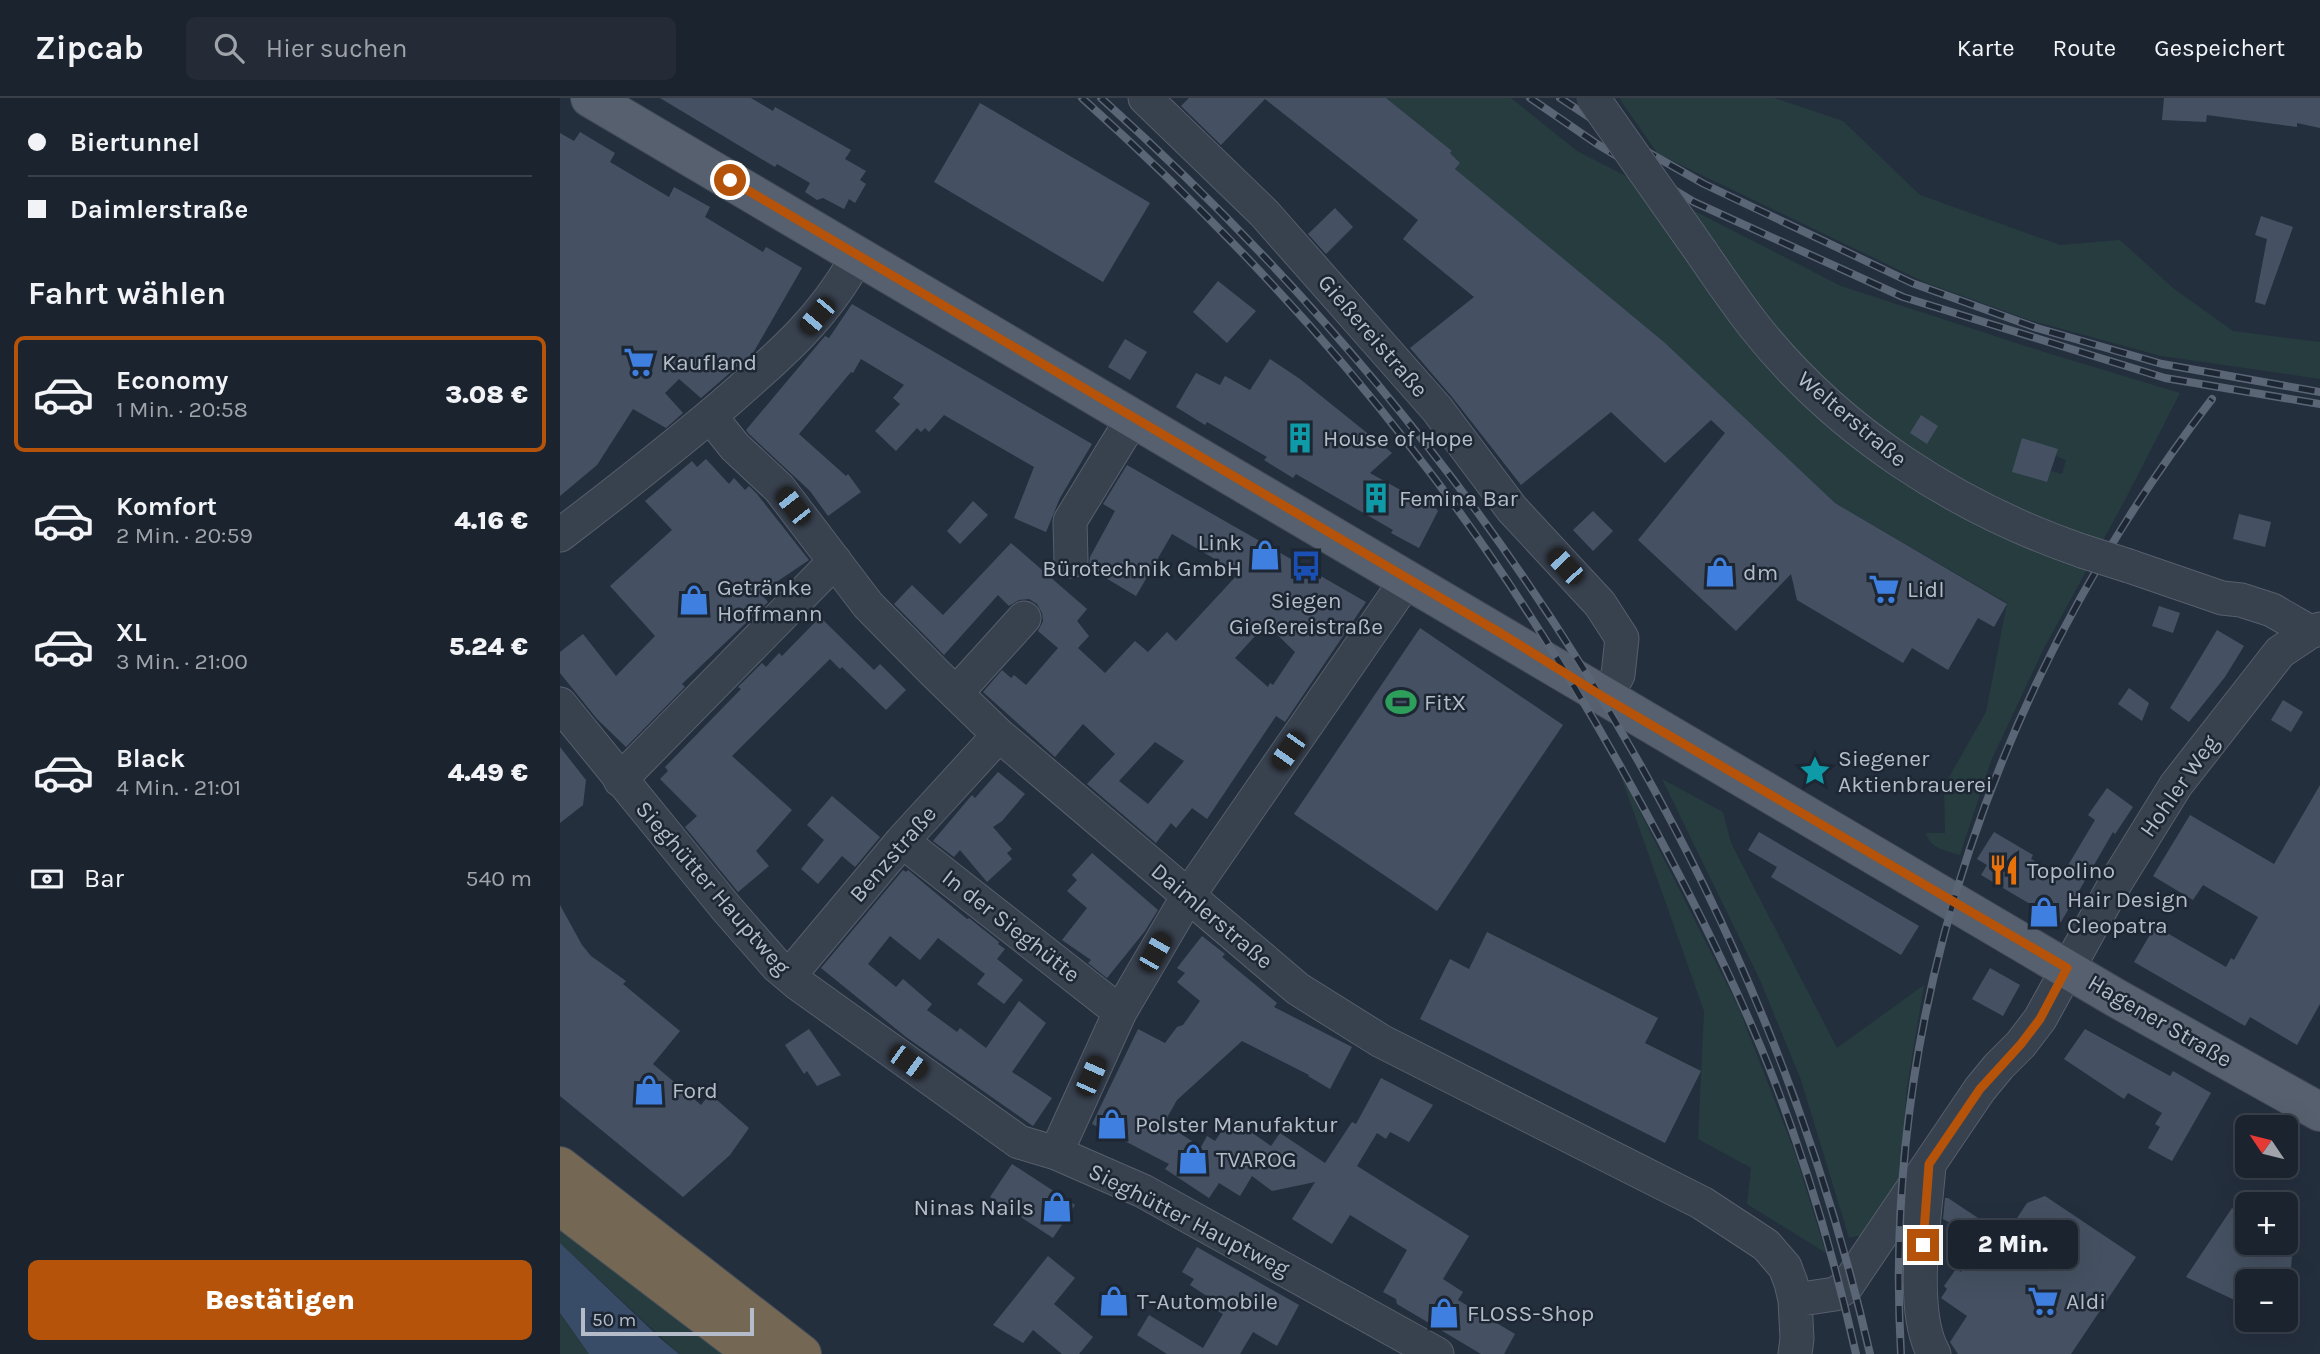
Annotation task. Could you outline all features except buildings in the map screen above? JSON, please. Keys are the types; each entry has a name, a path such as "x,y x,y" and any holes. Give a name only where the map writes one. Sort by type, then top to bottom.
{"highway":[{"path":"560,1166 802,1354"},
{"path":"560,1206 754,1354"}],"main road":[{"name":"Hagener Straße","path":"590,98 1408,578 1605,698 2067,968 2320,1112"}],"street":[{"name":"Gießereistraße","path":"1146,98 1264,213 1437,409 1512,509 1600,604 1622,638 1618,675 1605,698"},
{"name":"Welterstraße","path":"1593,98 1755,328 1791,368 1837,411 1893,456 1928,479 1994,515 2052,540 2222,598 2241,600 2272,610 2315,630"},
{"path":"560,536 648,468 789,348 842,286 858,255"},
{"name":"Daimlerstraße","path":"710,416 735,447 779,488 869,605 999,735 1298,989 1381,1041 1702,1203 1766,1245 1785,1267 1795,1300 1795,1354"},
{"path":"1071,561 1070,521 1133,418"},
{"path":"620,780 835,561"},
{"path":"1056,1153 1120,1012 1188,896 1408,578"},
{"name":"Welterstraße","path":"2222,598 2255,626 2280,653"},
{"path":"956,693 1024,618"},
{"name":"Hohler Weg","path":"1929,1164 1980,1089 2040,1019 2116,882 2176,785 2280,653 2315,630"},
{"name":"Sieghütter Hauptweg","path":"560,704 727,909 789,976 1019,1142 1056,1153 1143,1191 1437,1354"},
{"name":"Benzstraße","path":"789,976 902,841 999,735"},
{"name":"In der Sieghütte","path":"902,841 1120,1012"},
{"path":"1795,1300 1835,1294 1846,1287 1929,1164"},
{"path":"1929,1164 1920,1299 1924,1331 1934,1354"}],"green space":[{"path":"1386,98 1511,98 1577,151 1841,286 2180,393 2043,650 1991,761 1960,855 1935,845 1926,833 1945,833 1944,786 1986,712 2007,603 1835,503 1455,169 1460,163 1450,153 1452,151","holes":["2022,438 2057,449 2056,456 2066,460 2062,474 2051,471 2046,482 2013,472"]},
{"path":"1619,98 1774,98 1843,121 1920,195 2060,245 2120,240 2173,288 2233,331 2320,342 2320,379 2161,356 2029,320 1924,282 1658,154"},
{"path":"1618,768 1738,1006 1795,1153 1826,1253 1747,1204 1751,1168 1698,1139 1704,1011"},
{"path":"1662,779 1723,812 1731,843 1837,1048 1924,985 1907,1087 1899,1183 1863,1235 1849,1238 1801,1080 1760,980"},
{"path":"560,1155 818,1354 679,1354 560,1243"},
{"path":"560,1314 589,1354 560,1354"}],"water":[{"path":"560,1243 679,1354 589,1354 560,1313"}],"railway":[{"path":"1082,98 1213,223 1336,356 1444,491 1536,624 1618,762 1680,875 1760,1045 1809,1181 1830,1250 1856,1354"},
{"path":"1101,98 1236,227 1362,366 1478,513 1583,667 1675,830 1755,999 1820,1174 1870,1354"},
{"path":"1530,98 1597,144 1694,202 1903,297 2165,378 2320,404"},
{"path":"1560,98 1607,129 1704,184 1912,283 2037,328 2162,364 2320,392"},
{"path":"1901,1354 1900,1225 1911,1097 1935,971 1970,849 2016,730 2072,615 2137,504 2212,399"}],"place":[{"name":"Kaufland","path":"639,362"},
{"name":"House of Hope","path":"1300,438"},
{"name":"Femina Bar","path":"1376,498"},
{"name":"Link Bürotechnik GmbH","path":"1265,555"},
{"name":"Siegen Gießereistraße","path":"1306,566"},
{"name":"dm","path":"1720,572"},
{"name":"Lidl","path":"1884,589"},
{"name":"Getränke Hoffmann","path":"694,600"},
{"name":"FitX","path":"1401,702"},
{"name":"Siegener Aktienbrauerei","path":"1815,771"},
{"name":"Topolino","path":"2004,870"},
{"name":"Hair Design Cleopatra","path":"2044,912"},
{"name":"Ford","path":"649,1090"},
{"name":"Polster Manufaktur","path":"1112,1124"},
{"name":"TVAROG","path":"1193,1159"},
{"name":"Ninas Nails","path":"1057,1207"},
{"name":"T-Automobile","path":"1114,1301"},
{"name":"Aldi","path":"2043,1301"},
{"name":"FLOSS-Shop","path":"1444,1313"}],"route":[{"path":"730,180 2067,968 2040,1019 1980,1089 1929,1164 1923,1245"}]}
